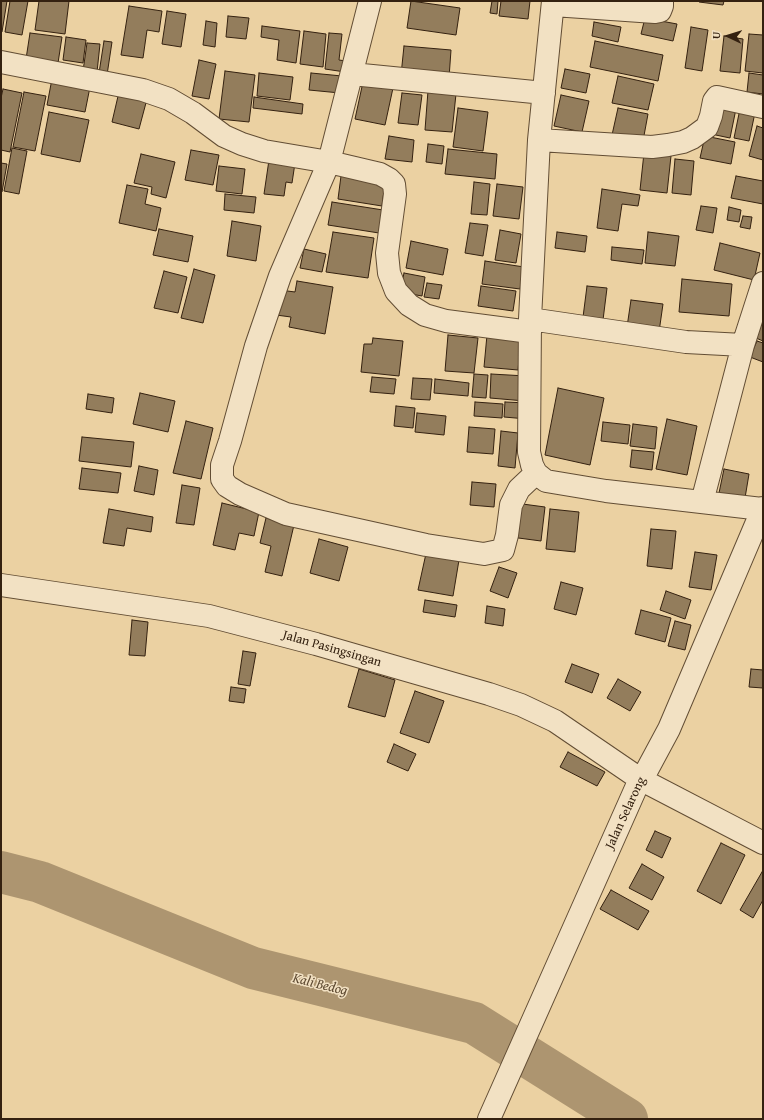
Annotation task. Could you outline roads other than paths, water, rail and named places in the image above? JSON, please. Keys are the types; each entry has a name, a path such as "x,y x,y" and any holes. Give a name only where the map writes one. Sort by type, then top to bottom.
{"street":[{"path":"370,1 329,162 280,276 256,346 222,465 222,479 227,486 240,494 286,514 426,545 484,554 503,550 507,535 511,505 519,489 536,473"},
{"path":"662,1 660,11 655,12 553,3 539,140 530,326 529,452 532,465 536,473 546,481 606,490 763,509"},
{"path":"1,62 143,90 169,99 193,113 224,136 242,144 264,151 329,162 380,174 389,179 394,184 393,208 387,253 389,273 396,291 409,305 424,315 446,322 530,326 686,342 743,345"},
{"path":"352,74 544,93"},
{"path":"539,140 652,147 668,145 683,142 707,127 714,101 717,97 763,107"},
{"path":"702,502 743,345 763,283"},
{"name":"Jalan Selarong","path":"493,1110 644,775 669,729 763,509"},
{"name":"Jalan Pasingsingan","path":"1,585 209,616 316,644 520,704 555,722 763,843"}],"waterway":[{"name":"Kali Bedog","path":"1,872 40,882 253,968 474,1023 627,1119"}]}
